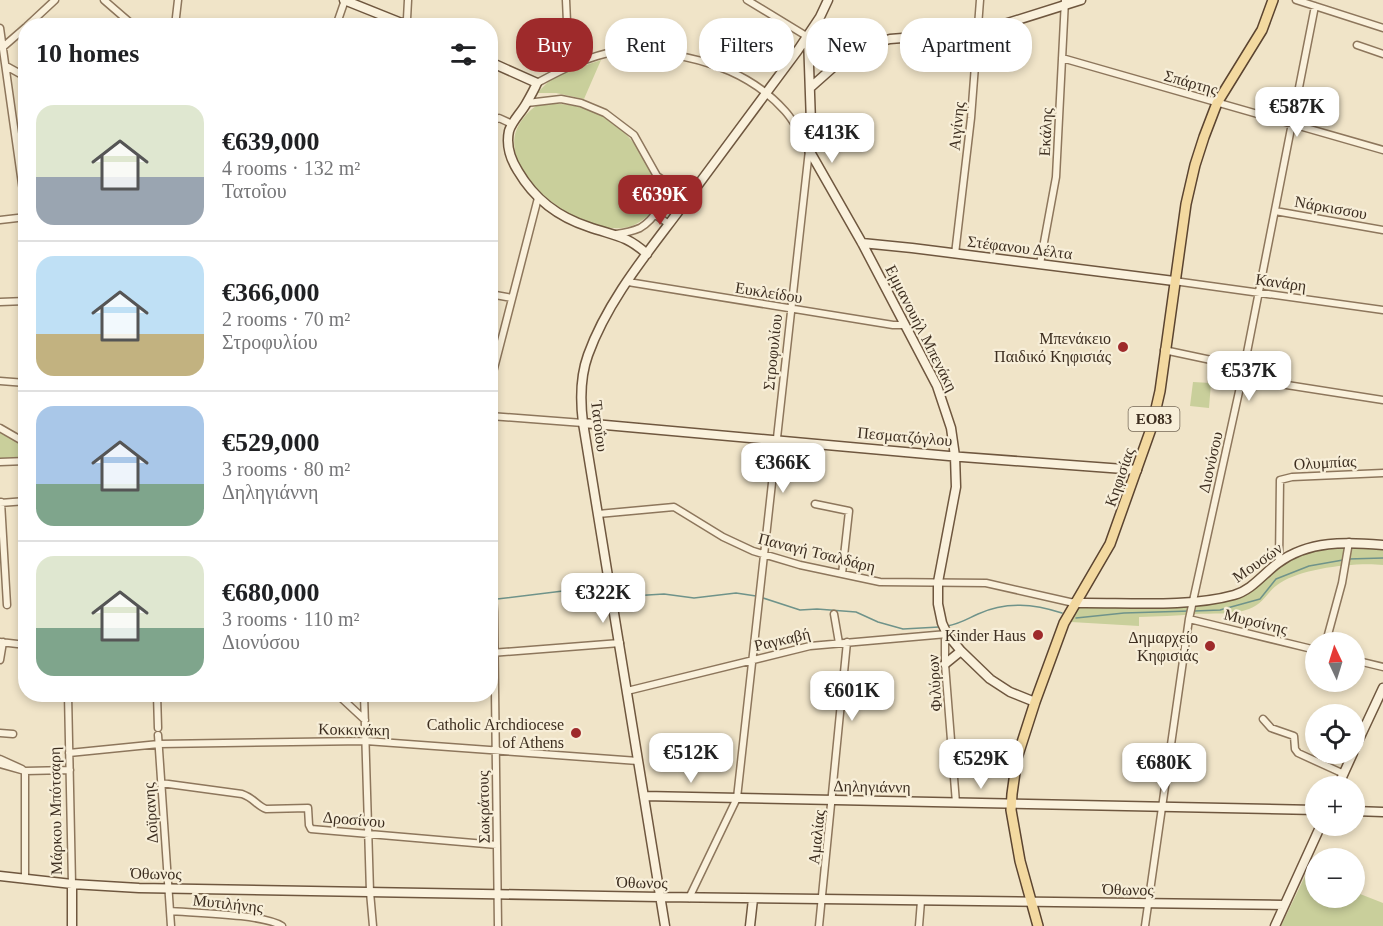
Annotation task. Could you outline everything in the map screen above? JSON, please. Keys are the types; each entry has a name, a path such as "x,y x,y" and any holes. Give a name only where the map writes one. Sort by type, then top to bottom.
{"main road":[{"name":"Κηφισίας","path":"1038,926 1017,847 1011,804 1017,758 1035,702 1070,610 1110,544 1156,411 1191,179 1200,148 1217,103 1255,44 1273,0"}],"street":[{"path":"35,18 56,0"},
{"path":"104,0 125,18"},
{"path":"175,18 178,0"},
{"path":"338,18 344,0 387,18"},
{"path":"407,18 408,0"},
{"path":"566,0 567,18"},
{"path":"747,0 806,36"},
{"name":"Τατοΐου","path":"818,18 828,0"},
{"name":"Αιγίνης","path":"979,18 980,0"},
{"path":"1019,18 1065,2 1081,0"},
{"path":"1296,0 1383,28"},
{"name":"Εκάλης","path":"1040,264 1056,177 1065,2"},
{"name":"Διονύσου","path":"1145,926 1192,603 1242,378 1313,4"},
{"path":"0,28 18,150"},
{"path":"3,47 18,33"},
{"name":"Τατοΐου","path":"665,926 583,423 582,381 588,356 604,321 628,282 806,38"},
{"path":"811,87 847,55 875,43 900,38"},
{"path":"1357,45 1383,54"},
{"name":"Εμμανουήλ Μπενάκη","path":"593,59 618,51 648,51 717,66 747,80 787,113 862,243 943,400 951,428 955,456 955,491 938,582 938,604 942,623 961,651 1001,687 1035,702"},
{"name":"Σπάρτης","path":"1062,58 1383,150"},
{"path":"6,66 18,73"},
{"path":"498,66 537,83 527,104 512,124 508,143 514,163 538,198 560,216 627,238 647,254"},
{"name":"Εμμανουήλ Μπενάκη","path":"537,83 558,72"},
{"name":"Στροφυλίου","path":"689,898 737,798 809,150 810,72"},
{"name":"Αιγίνης","path":"955,254 975,72"},
{"path":"0,92 9,88"},
{"path":"527,104 554,99 568,100 592,107 613,117 634,135 657,176 667,183 694,191"},
{"path":"498,118 512,124"},
{"path":"616,234 638,229 649,221 664,199 667,183"},
{"path":"498,353 538,198"},
{"name":"Νάρκισσου","path":"1275,210 1383,230"},
{"path":"654,214 669,224"},
{"path":"0,220 18,216"},
{"name":"Στέφανου Δέλτα","path":"862,243 1174,281"},
{"name":"Κανάρη","path":"1174,281 1383,310"},
{"name":"Ευκλείδου","path":"628,282 893,325 905,325"},
{"path":"498,295 512,298"},
{"path":"0,302 18,301"},
{"path":"1164,350 1244,367"},
{"path":"1242,378 1383,400"},
{"path":"0,381 18,382"},
{"name":"Πεσματζόγλου","path":"498,417 1137,470"},
{"path":"0,428 18,438"},
{"path":"0,462 18,461"},
{"name":"Ολυμπίας","path":"1279,562 1280,480 1292,477 1383,473"},
{"path":"7,605 3,597 0,502 18,501"},
{"path":"815,504 849,511 842,574"},
{"name":"Παναγή Τσαλδάρη","path":"598,514 674,507 723,537 765,556 880,582 986,584 1070,610"},
{"path":"1329,632 1344,572 1345,542"},
{"name":"Μουσών","path":"1070,610 1192,603 1233,596 1242,592 1279,562 1308,548 1345,542 1383,544"},
{"path":"834,614 840,643"},
{"name":"Μυρσίνης","path":"1190,617 1305,647"},
{"name":"Ραγκαβή","path":"627,691 810,646 947,633"},
{"name":"Φιλύρων","path":"947,633 945,664 957,803"},
{"path":"0,660 1,642 18,644"},
{"name":"Αμαλίας","path":"819,926 847,642"},
{"path":"498,653 620,643"},
{"path":"945,664 961,651"},
{"path":"1365,663 1383,667"},
{"path":"1365,728 1383,688"},
{"name":"Μάρκου Μπότσαρη","path":"68,702 72,926"},
{"name":"Δοϊρανης","path":"157,702 171,926"},
{"path":"346,702 365,720"},
{"path":"364,702 370,892 374,926"},
{"name":"Σωκράτους","path":"494,702 498,926"},
{"path":"1263,719 1271,728 1294,736 1295,750 1298,753 1344,774 1349,764"},
{"path":"0,733 13,734"},
{"name":"Κοκκινάκη","path":"69,753 159,744 366,741 638,761"},
{"path":"0,759 25,771"},
{"path":"0,764 25,771 70,770"},
{"path":"25,771 25,879"},
{"name":"Δροσίνου","path":"161,783 242,794 250,796 266,809 308,808 311,829 497,845"},
{"name":"Δηληγιάννη","path":"644,796 1305,810"},
{"path":"1365,811 1383,812"},
{"path":"1275,926 1316,836"},
{"name":"Όθωνος","path":"0,876 72,884 168,888 689,898 1284,905"},
{"path":"750,926 753,898"},
{"path":"919,926 921,901"},
{"name":"Μυτιλήνης","path":"170,911 236,916 271,921 282,926"}],"green space":[{"path":"601,60 584,99 556,93 537,93 554,76 566,72 593,72 593,63"},
{"path":"542,103 585,108 608,119 625,133 643,155 657,179 660,190 659,200 649,215 634,225 615,228 592,224 569,213 547,198 529,180 518,160 514,139 522,120"},
{"path":"1193,382 1211,383 1209,408 1190,406"},
{"path":"0,432 18,443 18,458 0,459"},
{"path":"1334,546 1383,549 1383,565 1345,565 1302,573 1280,583 1254,607 1236,612 1139,617 1139,626 1071,622 1079,606 1191,605 1233,599 1251,592 1286,563"},
{"path":"1305,876 1305,908 1365,908 1365,896 1383,903 1383,926 1281,926"}],"waterway":[{"path":"1348,559 1383,558"},
{"path":"1194,611 1220,610 1260,599 1276,579 1309,566 1343,560"},
{"path":"498,599 563,591 578,597 607,597"},
{"path":"615,597 664,594 694,598 736,593 756,596"},
{"path":"760,597 800,610 856,612 878,622 903,629 939,627"},
{"path":"947,626 999,607 1020,605 1062,613"},
{"path":"1076,618 1124,613 1190,611"}],"place":[{"name":"Μπενάκειο Παιδικό Κηφισιάς","path":"1123,347"},
{"name":"Kinder Haus","path":"1038,635"},
{"name":"Δημαρχείο Κηφισιάς","path":"1210,646"},
{"name":"Catholic Archdiocese of Athens","path":"576,733"}]}
